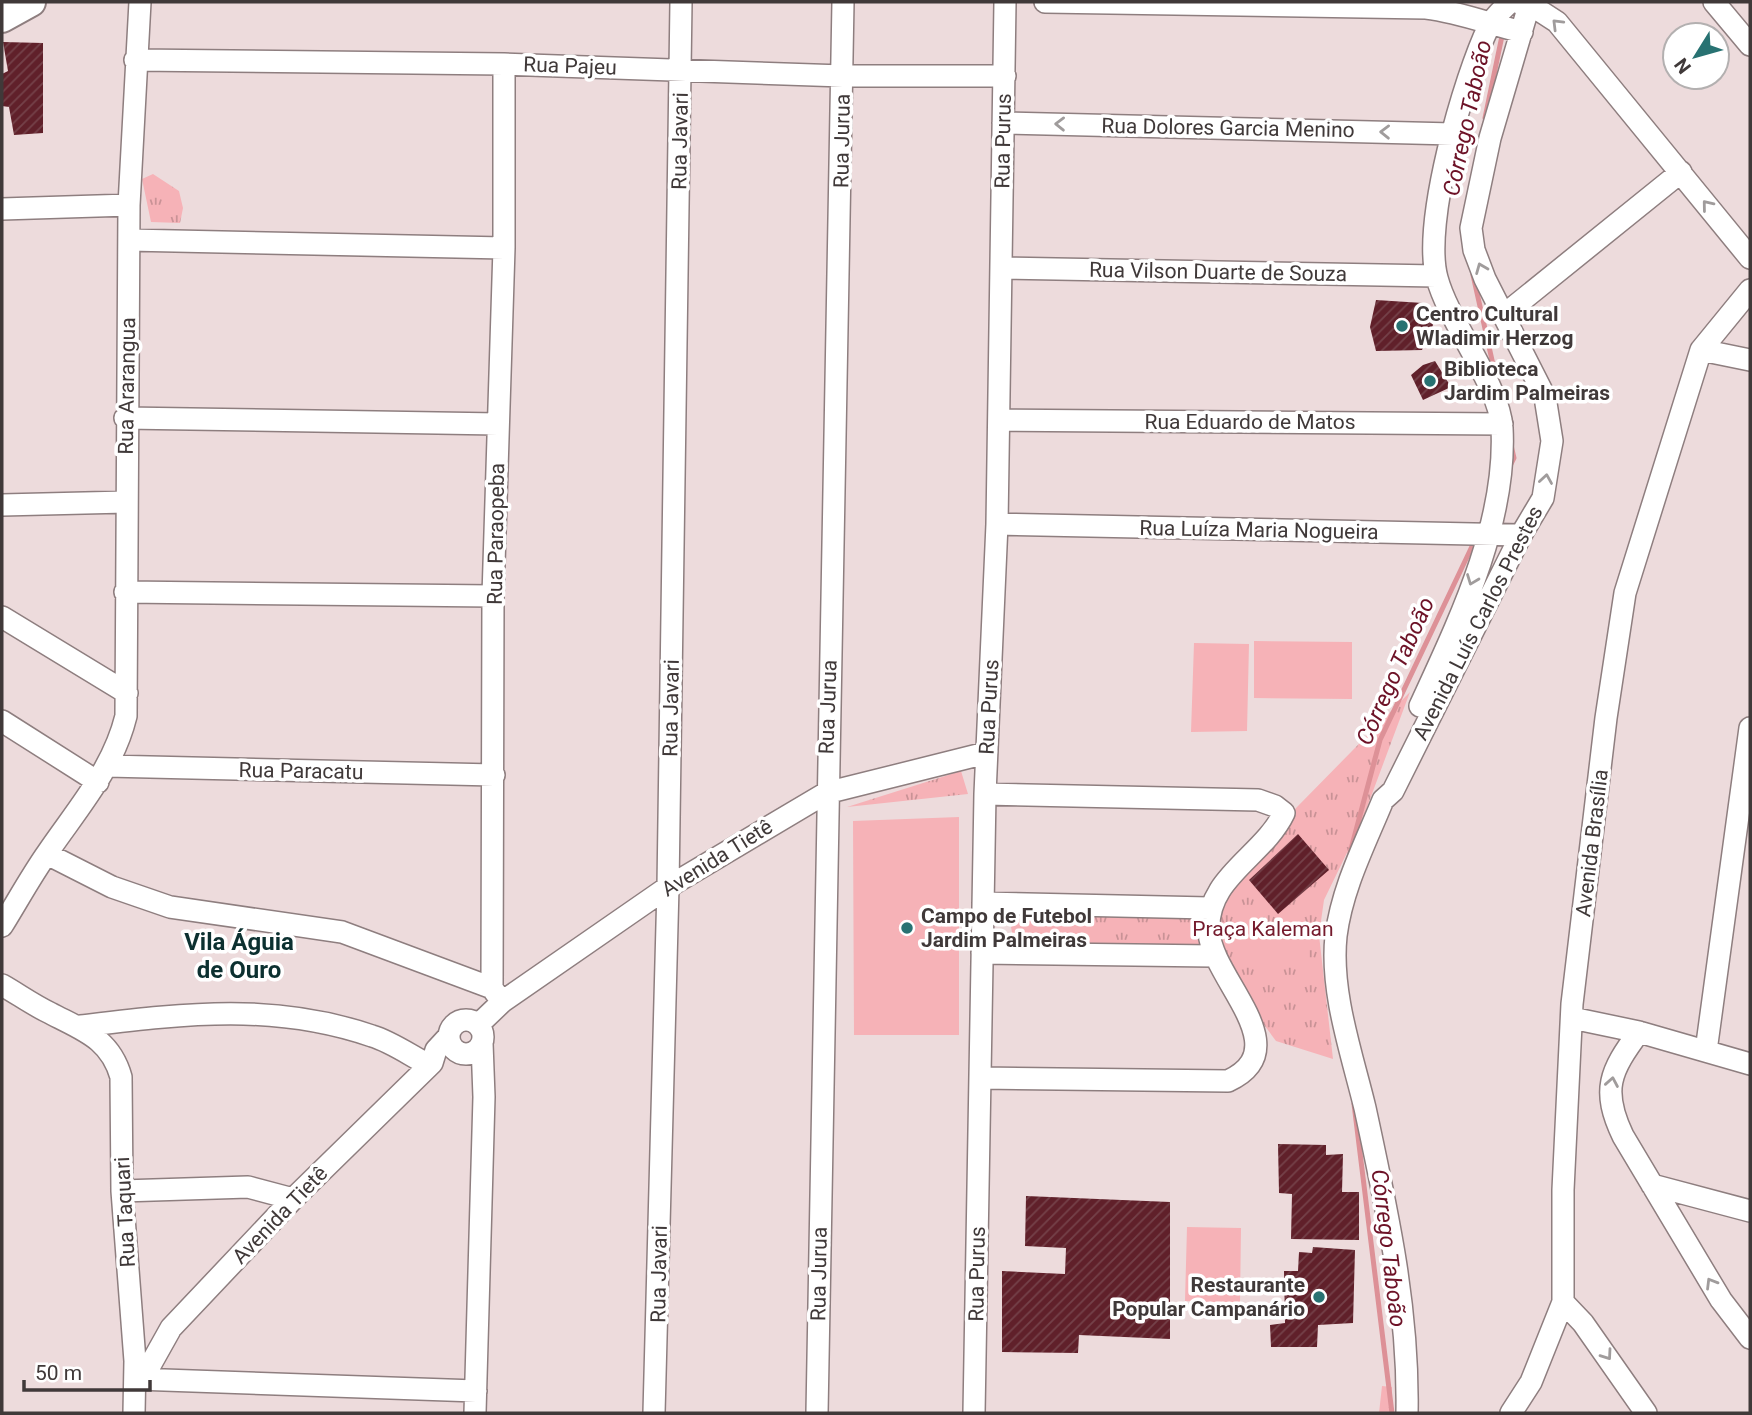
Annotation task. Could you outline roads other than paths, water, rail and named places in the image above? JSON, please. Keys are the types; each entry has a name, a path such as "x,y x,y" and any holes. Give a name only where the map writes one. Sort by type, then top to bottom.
{"main road":[{"path":"2,18 31,2"}],"street":[{"name":"Rua Ararangua","path":"2,926 47,854 103,774 119,742 127,693 125,418 129,205 139,2"},
{"name":"Rua Javari","path":"654,1413 668,887 681,2"},
{"name":"Rua Jurua","path":"817,1413 826,793 843,2"},
{"name":"Rua Purus","path":"974,1413 986,753 997,524 1005,2"},
{"path":"1045,2 1426,8 1467,14 1490,24 1522,32"},
{"path":"1714,2 1750,45"},
{"path":"1521,3 1557,22 1750,258"},
{"name":"Avenida Luís Carlos Prestes","path":"1407,1413 1399,1269 1338,988 1336,937 1347,886 1383,800 1384,784 1430,685 1489,535 1503,455 1502,424 1494,398 1446,302 1436,276 1432,230 1453,134 1490,24 1521,3"},
{"name":"Avenida Luís Carlos Prestes","path":"1383,800 1393,791 1521,534 1543,498 1552,441 1545,397 1477,260 1471,228 1490,138 1522,32 1521,3"},
{"name":"Rua Pajeu","path":"135,60 504,64 843,76 1005,76"},
{"name":"Rua Paraopeba","path":"497,995 494,596 504,248 504,64"},
{"name":"Rua Dolores Garcia Menino","path":"1003,123 1453,134"},
{"path":"1505,314 1681,172"},
{"path":"2,209 129,205"},
{"path":"130,240 504,248"},
{"name":"Rua Vilson Duarte de Souza","path":"1001,268 1436,276"},
{"name":"Avenida Brasília","path":"1511,1413 1531,1381 1563,1302 1563,1191 1572,1018 1606,718 1625,593 1700,350 1750,290"},
{"path":"1700,350 1750,360"},
{"path":"125,418 498,424"},
{"name":"Rua Eduardo de Matos","path":"999,420 1502,424"},
{"path":"2,505 125,502"},
{"name":"Rua Luíza Maria Nogueira","path":"997,524 1521,534"},
{"path":"125,592 494,596"},
{"path":"2,617 127,693"},
{"path":"2,721 103,774"},
{"path":"1706,1051 1750,728"},
{"name":"Avenida Tietê","path":"480,1034 497,995 668,887 826,793 986,753"},
{"name":"Rua Paracatu","path":"103,774 494,775"},
{"path":"980,1078 1228,1081 1243,1074 1255,1055 1257,1031 1213,957 1209,908 1227,879 1275,831 1284,813 1275,806 1258,800 985,794"},
{"path":"47,854 112,887 170,907 342,932 497,995"},
{"path":"983,903 1209,908"},
{"path":"982,953 1213,957"},
{"path":"2,985 51,1014 81,1026 221,1011 297,1018 373,1036 430,1064"},
{"path":"1572,1018 1639,1031 1750,1064"},
{"path":"475,1413 484,1084 480,1034 468,1020 457,1022 454,1045 484,1084"},
{"name":"Rua Taquari","path":"81,1026 111,1054 121,1077 122,1191 140,1378 134,1413"},
{"path":"1639,1031 1612,1073 1612,1113 1721,1300 1750,1338"},
{"path":"454,1045 471,1054 480,1034"},
{"name":"Avenida Tietê","path":"140,1378 172,1328 293,1199 430,1064 446,1061 454,1045"},
{"path":"1652,1185 1750,1211"},
{"path":"122,1191 248,1187 293,1199"},
{"path":"1563,1302 1583,1323 1647,1413"},
{"path":"140,1378 476,1391"}],"waterway":[{"name":"Córrego Taboão","path":"1485,118 1503,31"},
{"name":"Córrego Taboão","path":"1473,275 1496,378"},
{"name":"Córrego Taboão","path":"1510,466 1514,458 1511,445"},
{"name":"Córrego Taboão","path":"1350,853 1380,740 1476,538"},
{"name":"Córrego Taboão","path":"1354,1104 1392,1413"}],"place":[{"name":"Centro Cultural Wladimir Herzog","path":"1402,326"},
{"name":"Biblioteca Jardim Palmeiras","path":"1430,381"},
{"name":"Campo de Futebol Jardim Palmeiras","path":"907,928"},
{"name":"Restaurante Popular Campanário","path":"1319,1297"}],"district":[{"name":"Vila Águia de Ouro","path":"239,956"}],"park label":[{"name":"Praça Kaleman","path":"1263,929"}]}
